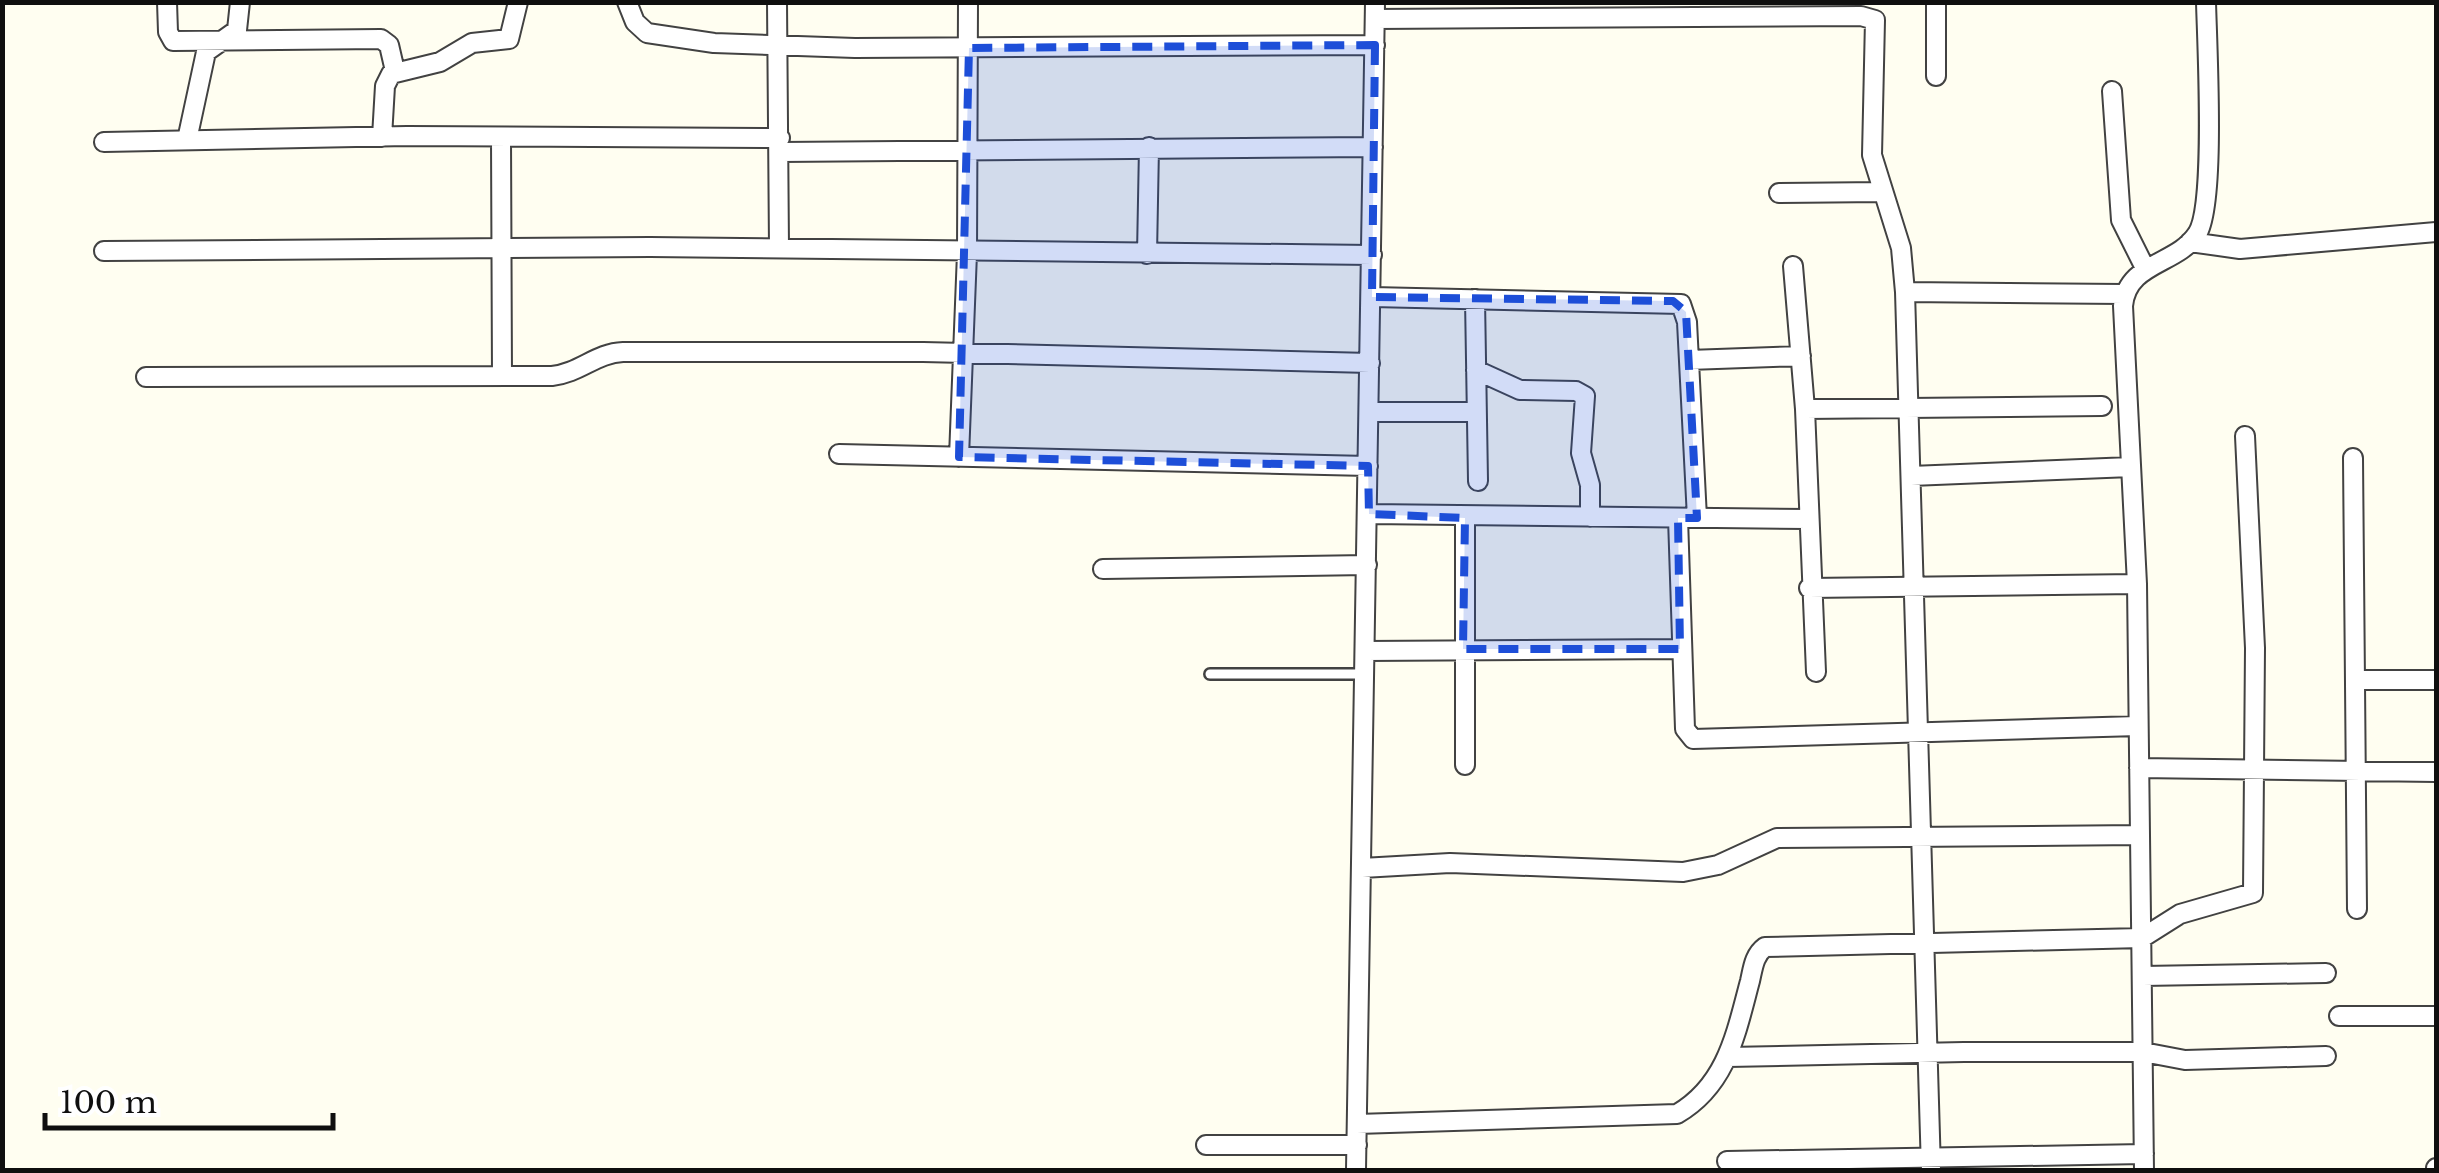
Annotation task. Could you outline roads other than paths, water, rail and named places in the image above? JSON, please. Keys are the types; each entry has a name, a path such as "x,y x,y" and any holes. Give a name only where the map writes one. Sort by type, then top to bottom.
{"street":[{"path":"167,2 169,38 213,42 384,40 395,72"},
{"path":"187,140 202,61 213,42 237,30 240,2"},
{"path":"382,136 385,86 395,72 440,62 472,43 509,39 518,2"},
{"path":"627,2 635,22 647,33 780,46 1375,45"},
{"path":"777,2 779,248"},
{"path":"959,457 967,253 968,2"},
{"path":"1936,2 1936,76"},
{"path":"1727,1161 1931,1165 2144,1162 2137,584 2124,294 2132,280 2190,242 2201,227 2206,2"},
{"path":"1356,1170 1375,11 1799,10 1860,16 1876,11 1871,146 1900,248 1905,292 1922,734 1931,1165"},
{"path":"2112,91 2121,220 2146,270"},
{"path":"104,142 382,136 968,150 1373,147"},
{"path":"500,138 502,375"},
{"path":"1148,254 1149,148"},
{"path":"1779,192 1884,192"},
{"path":"2190,242 2240,249 2436,232"},
{"path":"104,251 779,248 967,253 1372,254"},
{"path":"1794,266 1805,410 1809,588 1816,672"},
{"path":"1905,292 2124,294"},
{"path":"1372,297 1673,301 1686,312 1688,518 1680,648 1685,729 1694,739 2138,726"},
{"path":"1475,299 1478,481"},
{"path":"146,377 567,374 608,352 964,353 1370,363"},
{"path":"1689,360 1802,356"},
{"path":"1476,370 1520,390 1576,391 1585,396 1581,453 1590,485 1590,516"},
{"path":"1805,410 2102,406"},
{"path":"1369,412 1476,412"},
{"path":"1358,1124 1662,1118 1689,1107 1710,1086 1728,1057 1755,960 1765,947 2142,938 2180,914 2253,893 2254,612 2245,436"},
{"path":"839,454 1368,466"},
{"path":"2353,458 2357,909"},
{"path":"1912,476 2131,467"},
{"path":"1369,514 1807,519"},
{"path":"1466,518 1466,765"},
{"path":"1104,569 1367,564"},
{"path":"1809,588 1916,590 2137,584"},
{"path":"1364,651 1680,648"},
{"path":"2357,680 2436,680"},
{"path":"2138,768 2436,772"},
{"path":"1362,868 1450,863 1683,872 1718,865 1767,840 2140,835"},
{"path":"2143,976 2326,973"},
{"path":"2338,1016 2436,1016"},
{"path":"1728,1057 2143,1052 2185,1060 2326,1056"},
{"path":"1206,1145 1357,1144"}],"lane":[{"path":"1210,674 1364,674"}]}
